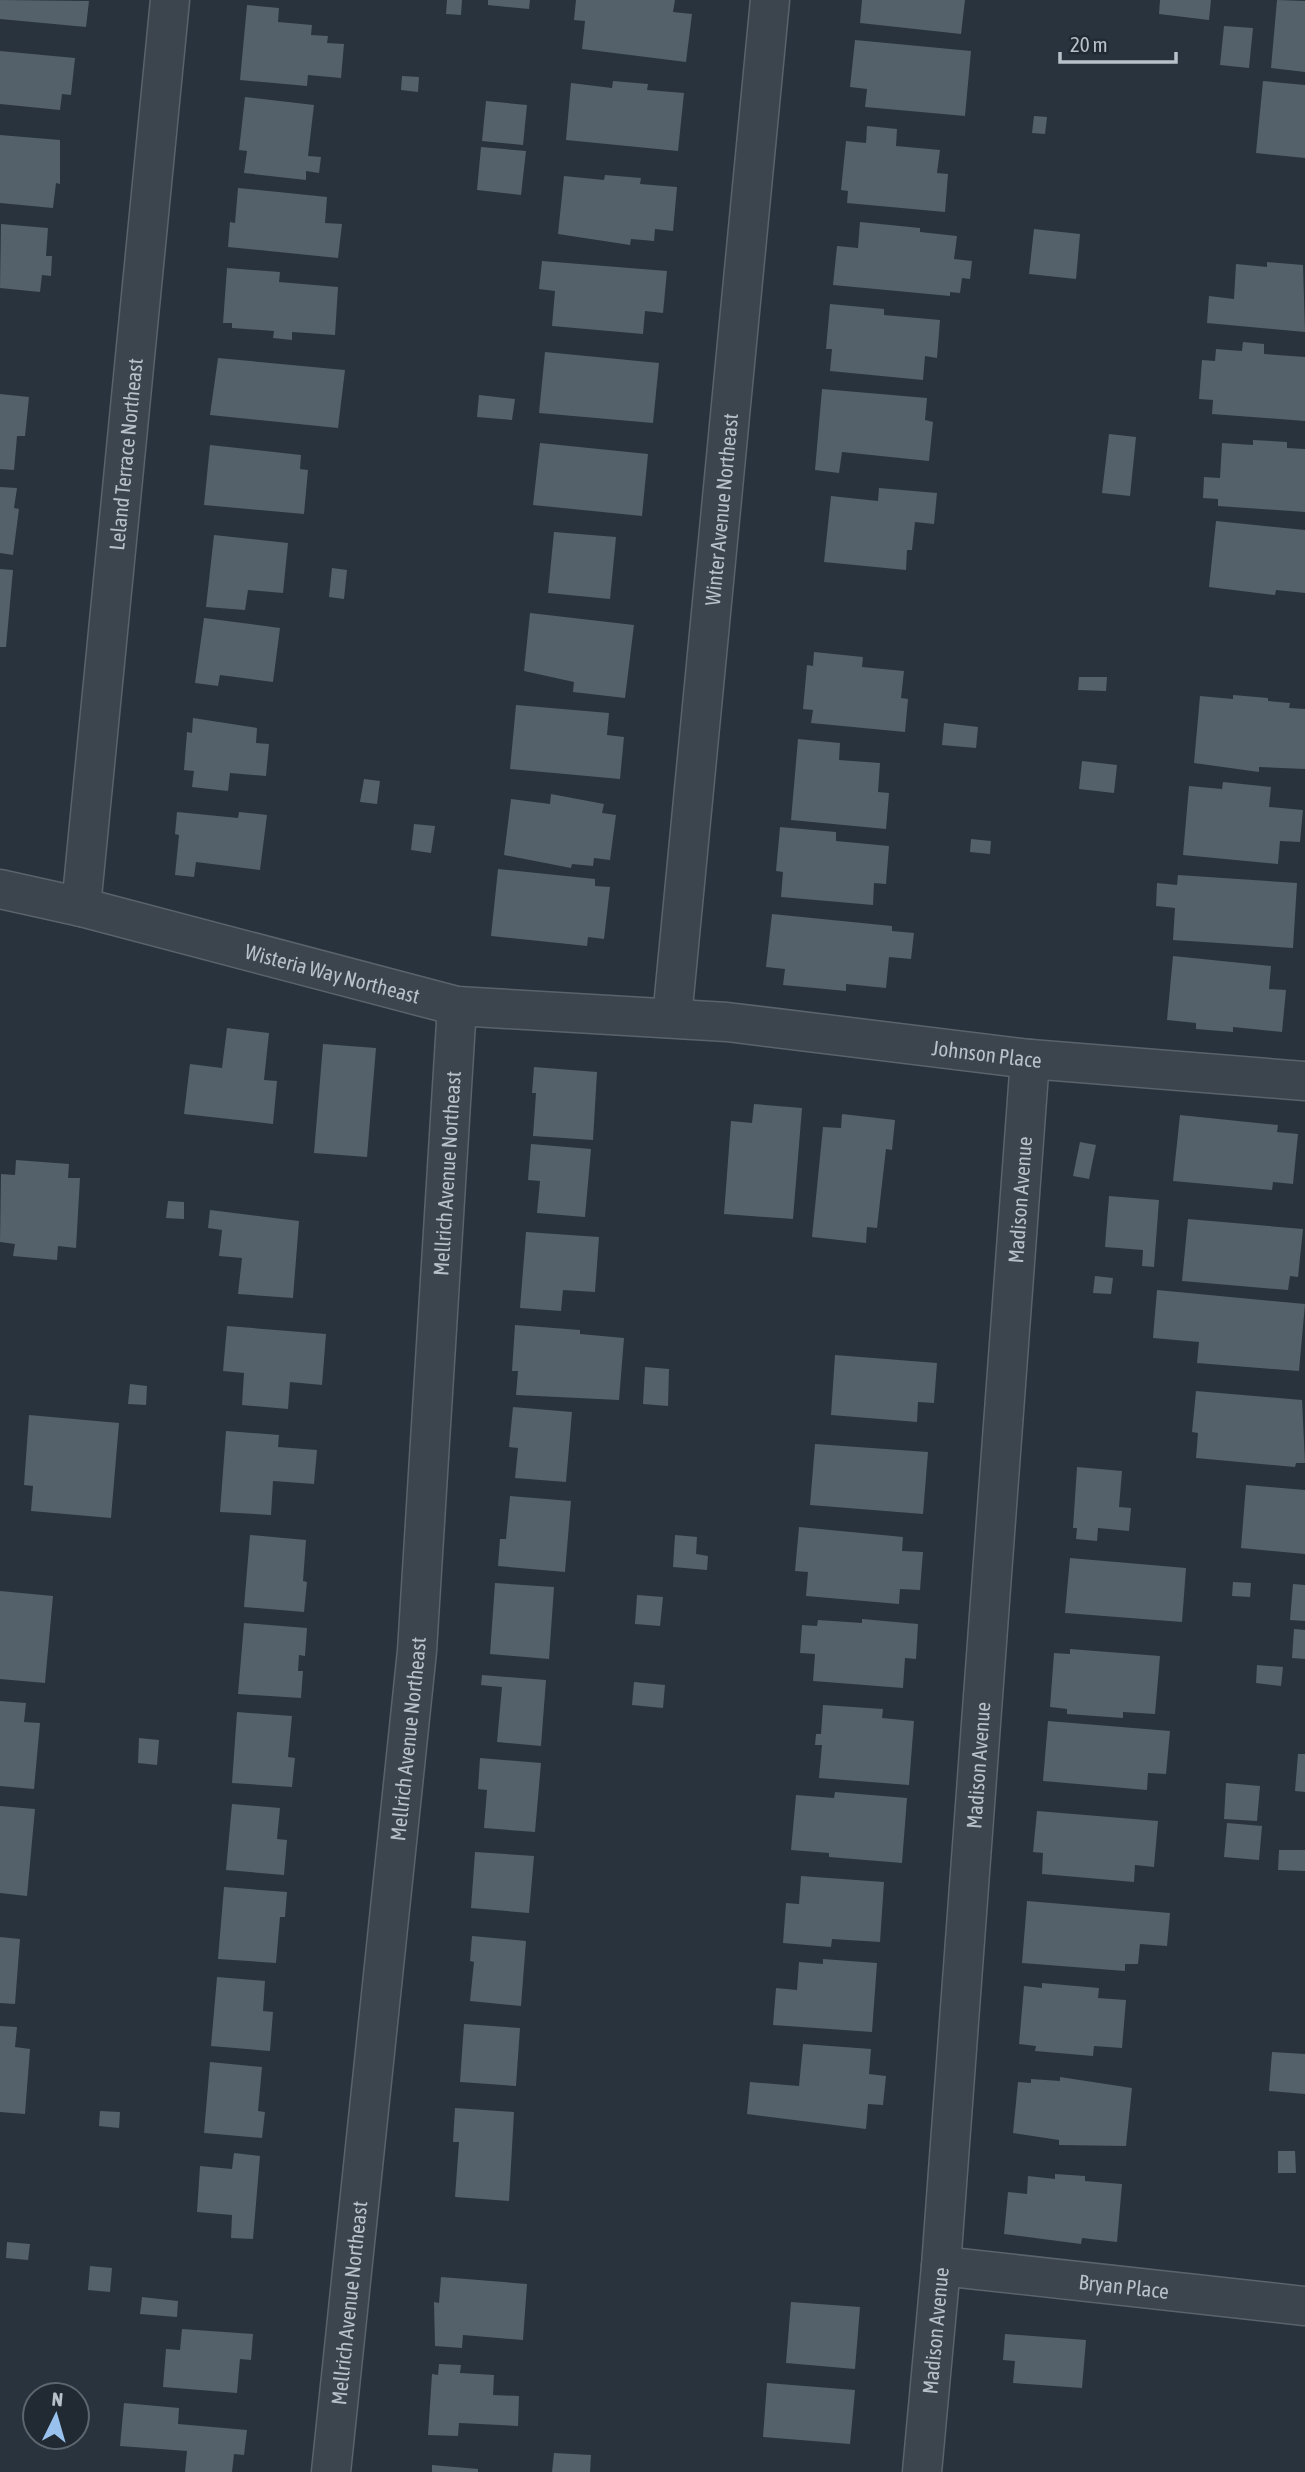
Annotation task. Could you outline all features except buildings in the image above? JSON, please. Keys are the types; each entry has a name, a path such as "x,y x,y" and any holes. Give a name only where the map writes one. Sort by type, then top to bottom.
{"street":[{"name":"Leland Terrace Northeast","path":"81,907 170,0"},
{"name":"Winter Avenue Northeast","path":"671,1018 770,0"},
{"name":"Wisteria Way Northeast","path":"0,889 81,907 457,1006 671,1018"},
{"name":"Mellrich Avenue Northeast","path":"331,2472 416,1651 457,1006"},
{"name":"Johnson Place","path":"671,1018 1030,1059 1305,1081"},
{"name":"Madison Avenue","path":"922,2472 941,2266 1030,1059"},
{"name":"Bryan Place","path":"941,2266 1305,2306"}]}
